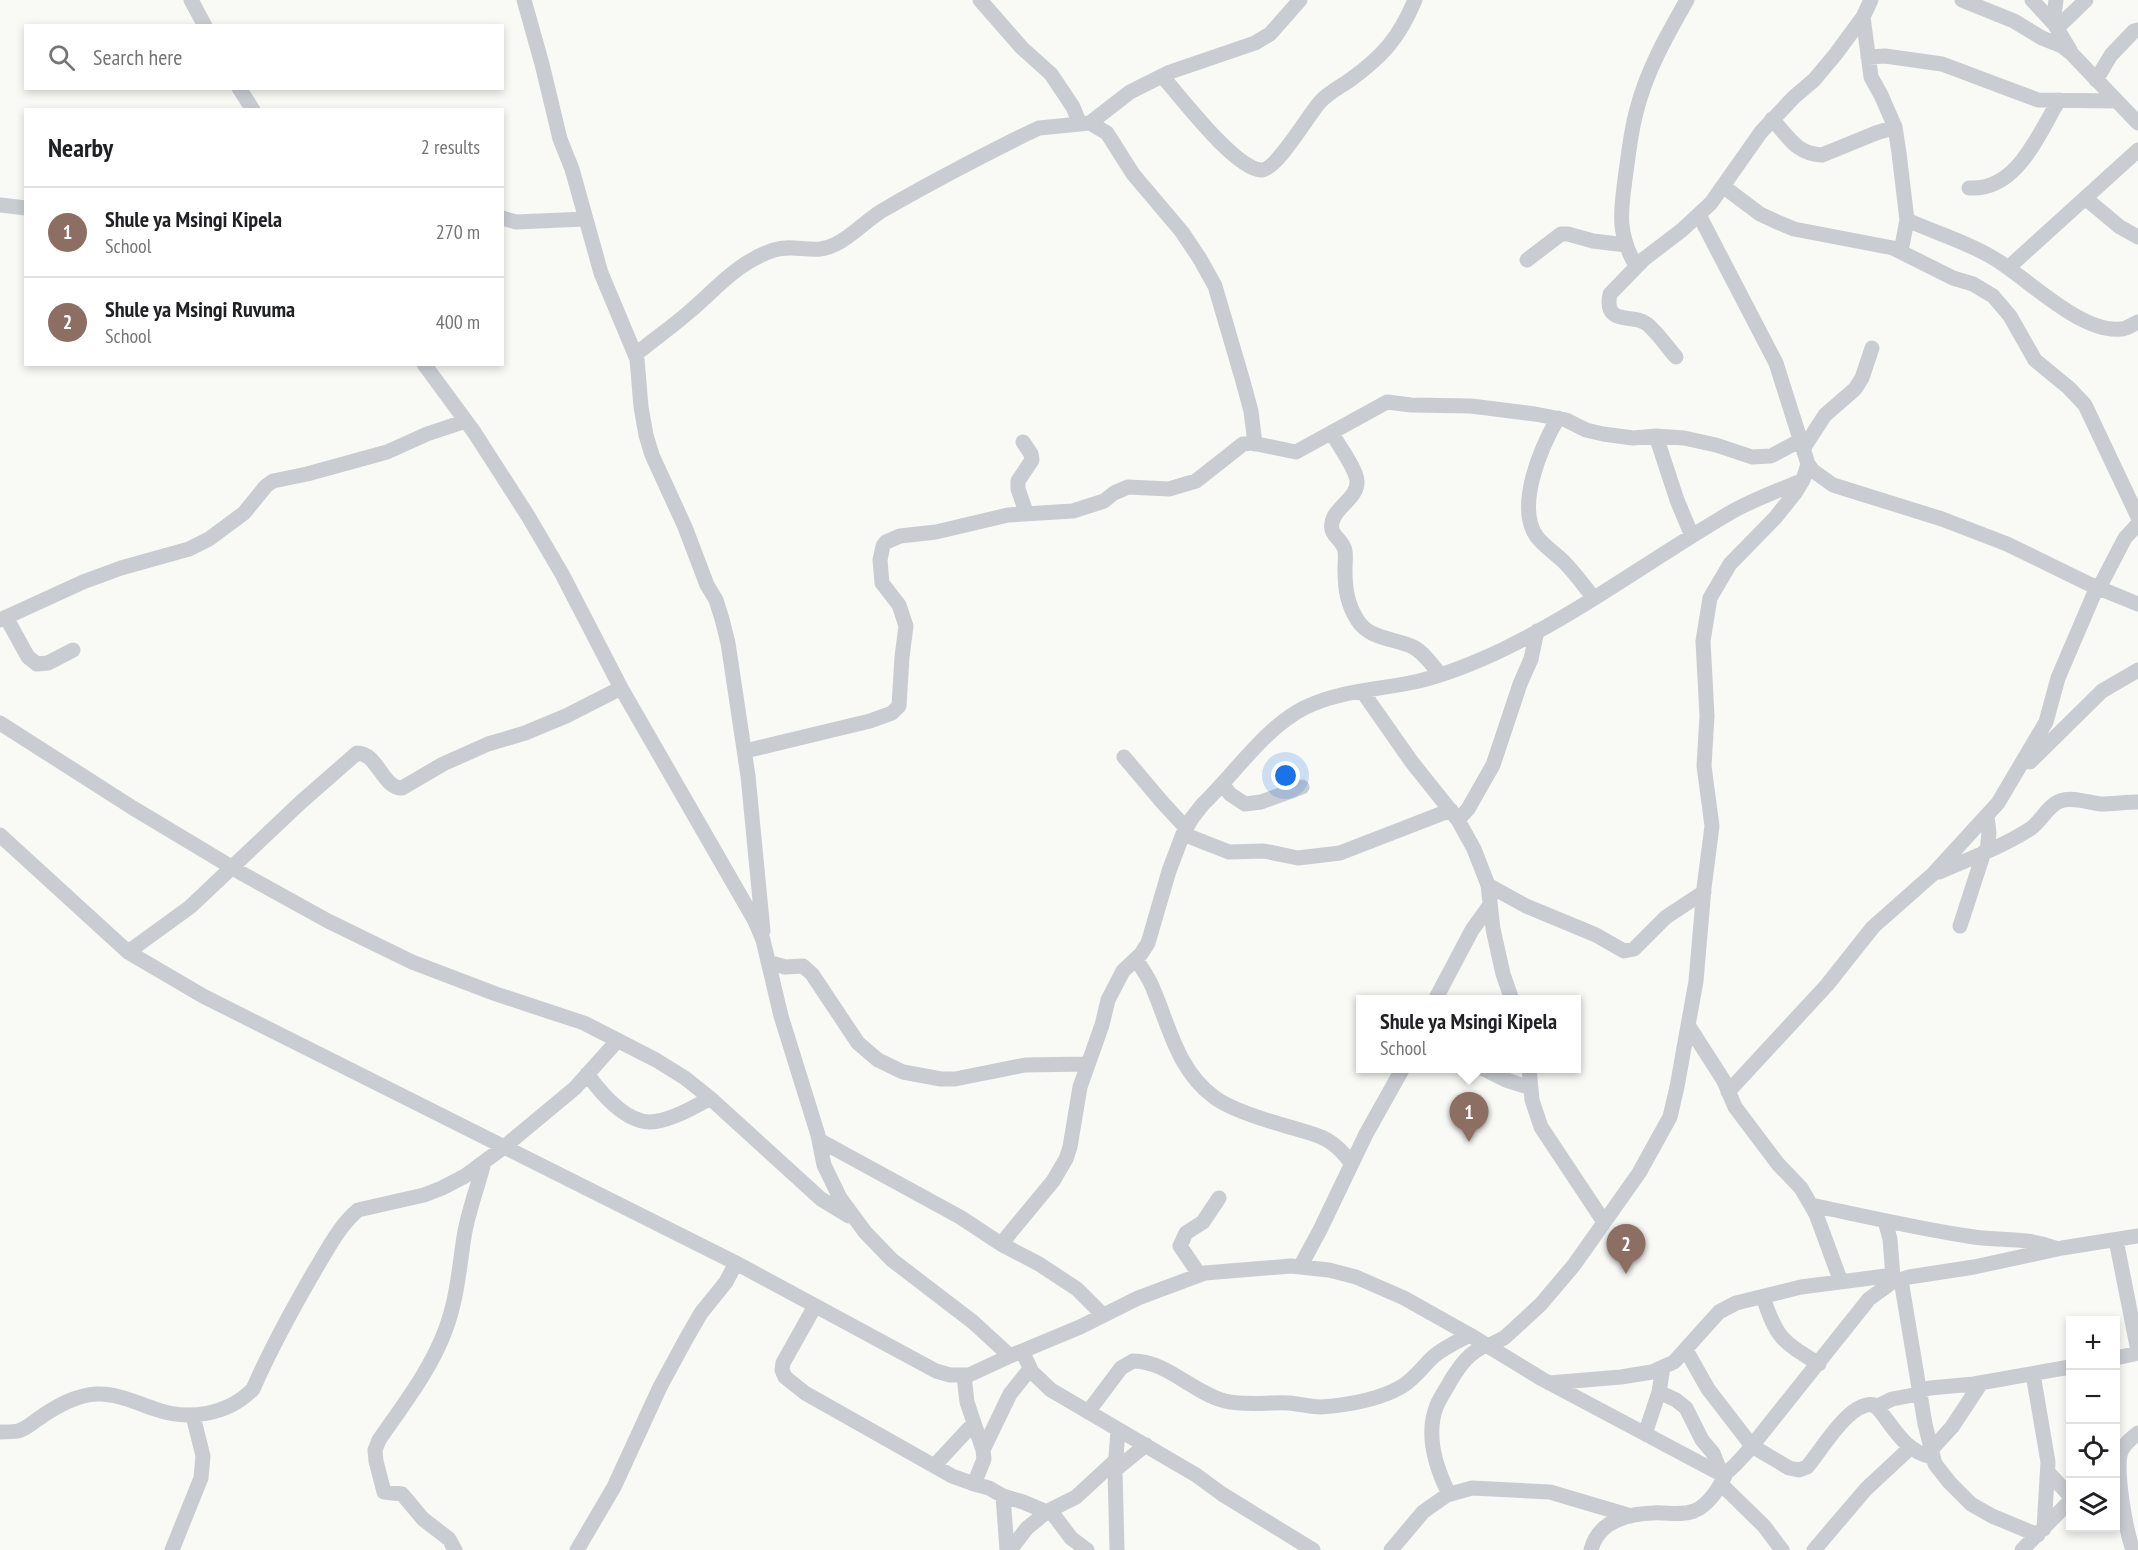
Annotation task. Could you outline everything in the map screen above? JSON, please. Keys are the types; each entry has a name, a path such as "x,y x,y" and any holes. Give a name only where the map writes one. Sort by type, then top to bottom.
{"street":[{"path":"191,0 204,24"},
{"path":"524,0 560,139 572,169 604,281 635,355 639,373 641,407 652,455 685,527 722,619 745,751 768,962 781,1016 829,1178 854,1218 892,1260 1016,1353 1051,1390 1146,1445 1313,1550"},
{"path":"980,0 1022,48 1052,74 1085,124"},
{"path":"1085,124 1130,92 1162,76 1255,43 1270,34 1299,0"},
{"path":"1162,76 1223,146 1252,167 1267,169 1320,102 1390,46 1404,25 1415,0"},
{"path":"1636,266 1626,245 1621,207 1636,109 1653,63 1687,0"},
{"path":"1676,357 1647,324 1615,315 1609,307 1613,288 1636,266 1699,215 1724,187 1772,119 1814,80 1863,17 1871,0"},
{"path":"1962,0 2014,21 2042,38 2062,46 2138,123"},
{"path":"2032,0 2055,25 2071,53"},
{"path":"2055,25 2056,0"},
{"path":"2055,25 2086,0"},
{"path":"1863,17 1870,77 1895,127 1907,220 1901,251"},
{"path":"2096,80 2111,55 2134,31 2138,30"},
{"path":"1868,57 1885,56 1942,64 2038,100 2115,101"},
{"path":"240,90 252,108"},
{"path":"1969,188 1982,188 2000,182 2013,173 2059,100"},
{"path":"1772,119 1794,145 1813,155 1822,155 1895,127"},
{"path":"635,355 687,314 722,280 759,257 774,250 788,248 815,251 828,248 839,243 883,210 1022,136 1039,128 1085,124 1107,134 1133,174 1182,232 1215,286 1251,411 1255,444"},
{"path":"2008,268 2138,150"},
{"path":"1724,187 1760,214 1794,229 1901,251 1993,296 2001,304 2035,360 2069,388 2085,405 2138,517"},
{"path":"2085,198 2120,227 2138,237"},
{"path":"0,205 8,208 24,208"},
{"path":"1699,215 1776,363 1812,470 1827,481 1857,494 1942,519 2007,544 2138,604"},
{"path":"504,219 516,222 585,219"},
{"path":"1907,220 1994,258 2057,304 2089,323 2121,330 2138,322"},
{"path":"1527,260 1561,234 1626,245"},
{"path":"1449,1494 1435,1459 1432,1423 1437,1405 1460,1365 1467,1356 1504,1338 1540,1304 1574,1265 1639,1173 1670,1117 1696,981 1712,826 1704,766 1707,717 1703,641 1710,598 1730,564 1774,518 1801,482 1804,451 1825,415 1855,389 1862,378 1872,348"},
{"path":"425,366 496,464 562,574 621,688 746,903 764,940"},
{"path":"745,751 870,721 892,713 899,706 906,626 902,610 882,583 880,560 886,542 900,536 936,532 1026,512 1073,511 1104,501 1114,493 1128,487 1169,489 1196,481 1243,444 1296,452 1387,402 1411,405 1472,406 1558,418 1586,430 1603,434 1634,438 1656,436 1684,438 1752,457 1804,451"},
{"path":"1558,418 1536,465 1527,509 1528,519 1536,536 1563,562 1594,598"},
{"path":"73,650 48,663 37,664 28,657 3,619 83,582 121,568 189,549 209,539 244,513 266,486 273,481 387,452 427,434 466,421"},
{"path":"1332,433 1357,483 1355,490 1336,513 1332,522 1332,533 1341,542 1345,551 1345,587 1350,606 1360,624 1370,632 1412,646 1421,652 1440,674"},
{"path":"1656,436 1692,537"},
{"path":"1023,442 1032,460 1018,481 1018,489 1026,512"},
{"path":"1002,1244 1053,1181 1066,1159 1080,1087 1102,1025 1108,1000 1123,971 1148,943 1169,871 1185,831 1203,804 1280,724 1302,708 1326,698 1419,681 1503,650 1594,598 1665,551 1731,512 1801,482 1827,481"},
{"path":"1728,1092 1827,985 1857,944 1933,874 1998,803 2046,722 2060,673 2098,587 2125,538 2138,524"},
{"path":"1124,758 1185,831 1229,852 1264,851 1298,858 1340,853 1468,809 1493,765 1531,659 1538,631"},
{"path":"2016,774 2102,691 2138,670"},
{"path":"128,952 190,907 357,753 365,755 390,784 402,788 443,764 488,744 525,733 566,716 621,688"},
{"path":"1362,691 1412,761 1455,815 1480,861 1488,885 1498,954 1511,995"},
{"path":"0,723 133,808 231,867 328,921 386,950 496,994 566,1016 618,1040 685,1078 821,1198 854,1218"},
{"path":"1223,785 1230,794 1245,804 1261,802 1302,787"},
{"path":"1933,874 2029,830 2061,800 2072,799 2101,804 2138,801"},
{"path":"1960,926 1986,851 1989,833 1987,817"},
{"path":"0,835 128,952 213,1001 736,1263 936,1371 964,1376 1103,1316 1138,1298 1199,1274 1239,1269 1299,1267 1329,1270 1380,1286 1470,1335 1549,1383 1715,1471 1723,1477 1782,1550"},
{"path":"1488,885 1526,906 1596,935 1623,951 1634,949 1666,917 1704,892"},
{"path":"1437,995 1472,930 1490,905"},
{"path":"1136,959 1154,988 1176,1051 1198,1083 1215,1098 1231,1106 1285,1126 1314,1133 1342,1150 1351,1163"},
{"path":"768,962 785,968 803,966 809,970 858,1043 878,1060 903,1072 918,1076 955,1079 1025,1065 1087,1064"},
{"path":"1688,1025 1716,1068 1735,1107 1778,1164 1801,1188 1811,1205 1841,1282"},
{"path":"0,1432 19,1431 57,1406 76,1398 99,1394 126,1399 158,1410 193,1416 233,1405 253,1389 301,1294 337,1233 350,1217 358,1210 424,1195 465,1176 504,1147 574,1088 618,1040"},
{"path":"1299,1267 1317,1236 1351,1163 1400,1073"},
{"path":"1492,1073 1531,1088"},
{"path":"1529,1073 1532,1100 1541,1127 1604,1222"},
{"path":"587,1074 623,1111 646,1122 679,1114 710,1098"},
{"path":"819,1140 960,1217 1039,1264 1077,1289 1103,1316"},
{"path":"455,1550 448,1539 423,1520 406,1497 398,1492 387,1494 384,1491 375,1450 379,1440 422,1378 445,1333 459,1281 468,1218 484,1162"},
{"path":"1199,1274 1180,1245 1186,1233 1203,1222 1219,1198"},
{"path":"1811,1205 1971,1236 1996,1239 2015,1238 2058,1248"},
{"path":"1885,1221 1931,1454 1939,1470 1971,1504 1992,1516 2041,1532"},
{"path":"1549,1383 1652,1372 1674,1362 1719,1312 1736,1303 1801,1287 1886,1276 1897,1278 2058,1248 2138,1236"},
{"path":"2116,1239 2138,1352 2120,1357"},
{"path":"577,1550 614,1487 660,1387 686,1339 701,1313 726,1282 736,1263"},
{"path":"1591,1550 1594,1538 1616,1520 1652,1513 1699,1509 1723,1477 1736,1465 1819,1364 1869,1299 1897,1278"},
{"path":"1763,1297 1780,1337 1819,1364"},
{"path":"815,1306 787,1352 782,1370 785,1377 823,1403 952,1476 1048,1511 1071,1538 1086,1550"},
{"path":"1088,1412 1121,1368 1133,1361 1152,1364 1211,1395 1240,1404 1290,1403 1320,1407 1354,1402 1383,1396 1403,1386 1415,1377 1434,1356 1470,1335"},
{"path":"1686,1350 1708,1389 1752,1446 1789,1468 1799,1470 1807,1467 1844,1419 1863,1405 1872,1404 1876,1407 1910,1448 1923,1455 1931,1454 1981,1383"},
{"path":"1647,1435 1647,1428 1659,1392 1663,1367"},
{"path":"1876,1407 1892,1399 1930,1388 1981,1383 2066,1368"},
{"path":"983,1450 1010,1394 1030,1369"},
{"path":"2033,1374 2047,1450 2048,1472 2041,1532"},
{"path":"964,1376 967,1402 984,1459 974,1484"},
{"path":"1659,1392 1686,1408 1702,1440 1713,1453 1723,1477"},
{"path":"172,1550 201,1478 203,1456 193,1416"},
{"path":"935,1465 974,1423"},
{"path":"1117,1550 1115,1466 1118,1430"},
{"path":"2120,1451 2138,1433"},
{"path":"1007,1550 1027,1528 1048,1511 1076,1497 1146,1445"},
{"path":"1814,1550 1866,1489 1910,1448"},
{"path":"2120,1468 2130,1501 2127,1534 2133,1550"},
{"path":"2048,1472 2066,1492"},
{"path":"1391,1550 1423,1512 1449,1494 1472,1488 1550,1492 1630,1516"},
{"path":"1003,1496 1007,1550"},
{"path":"2022,1550 2066,1505"}],"place":[{"name":"Shule ya Msingi Kipela","path":"1469,1142"},
{"name":"Shule ya Msingi Ruvuma","path":"1626,1274"}]}
